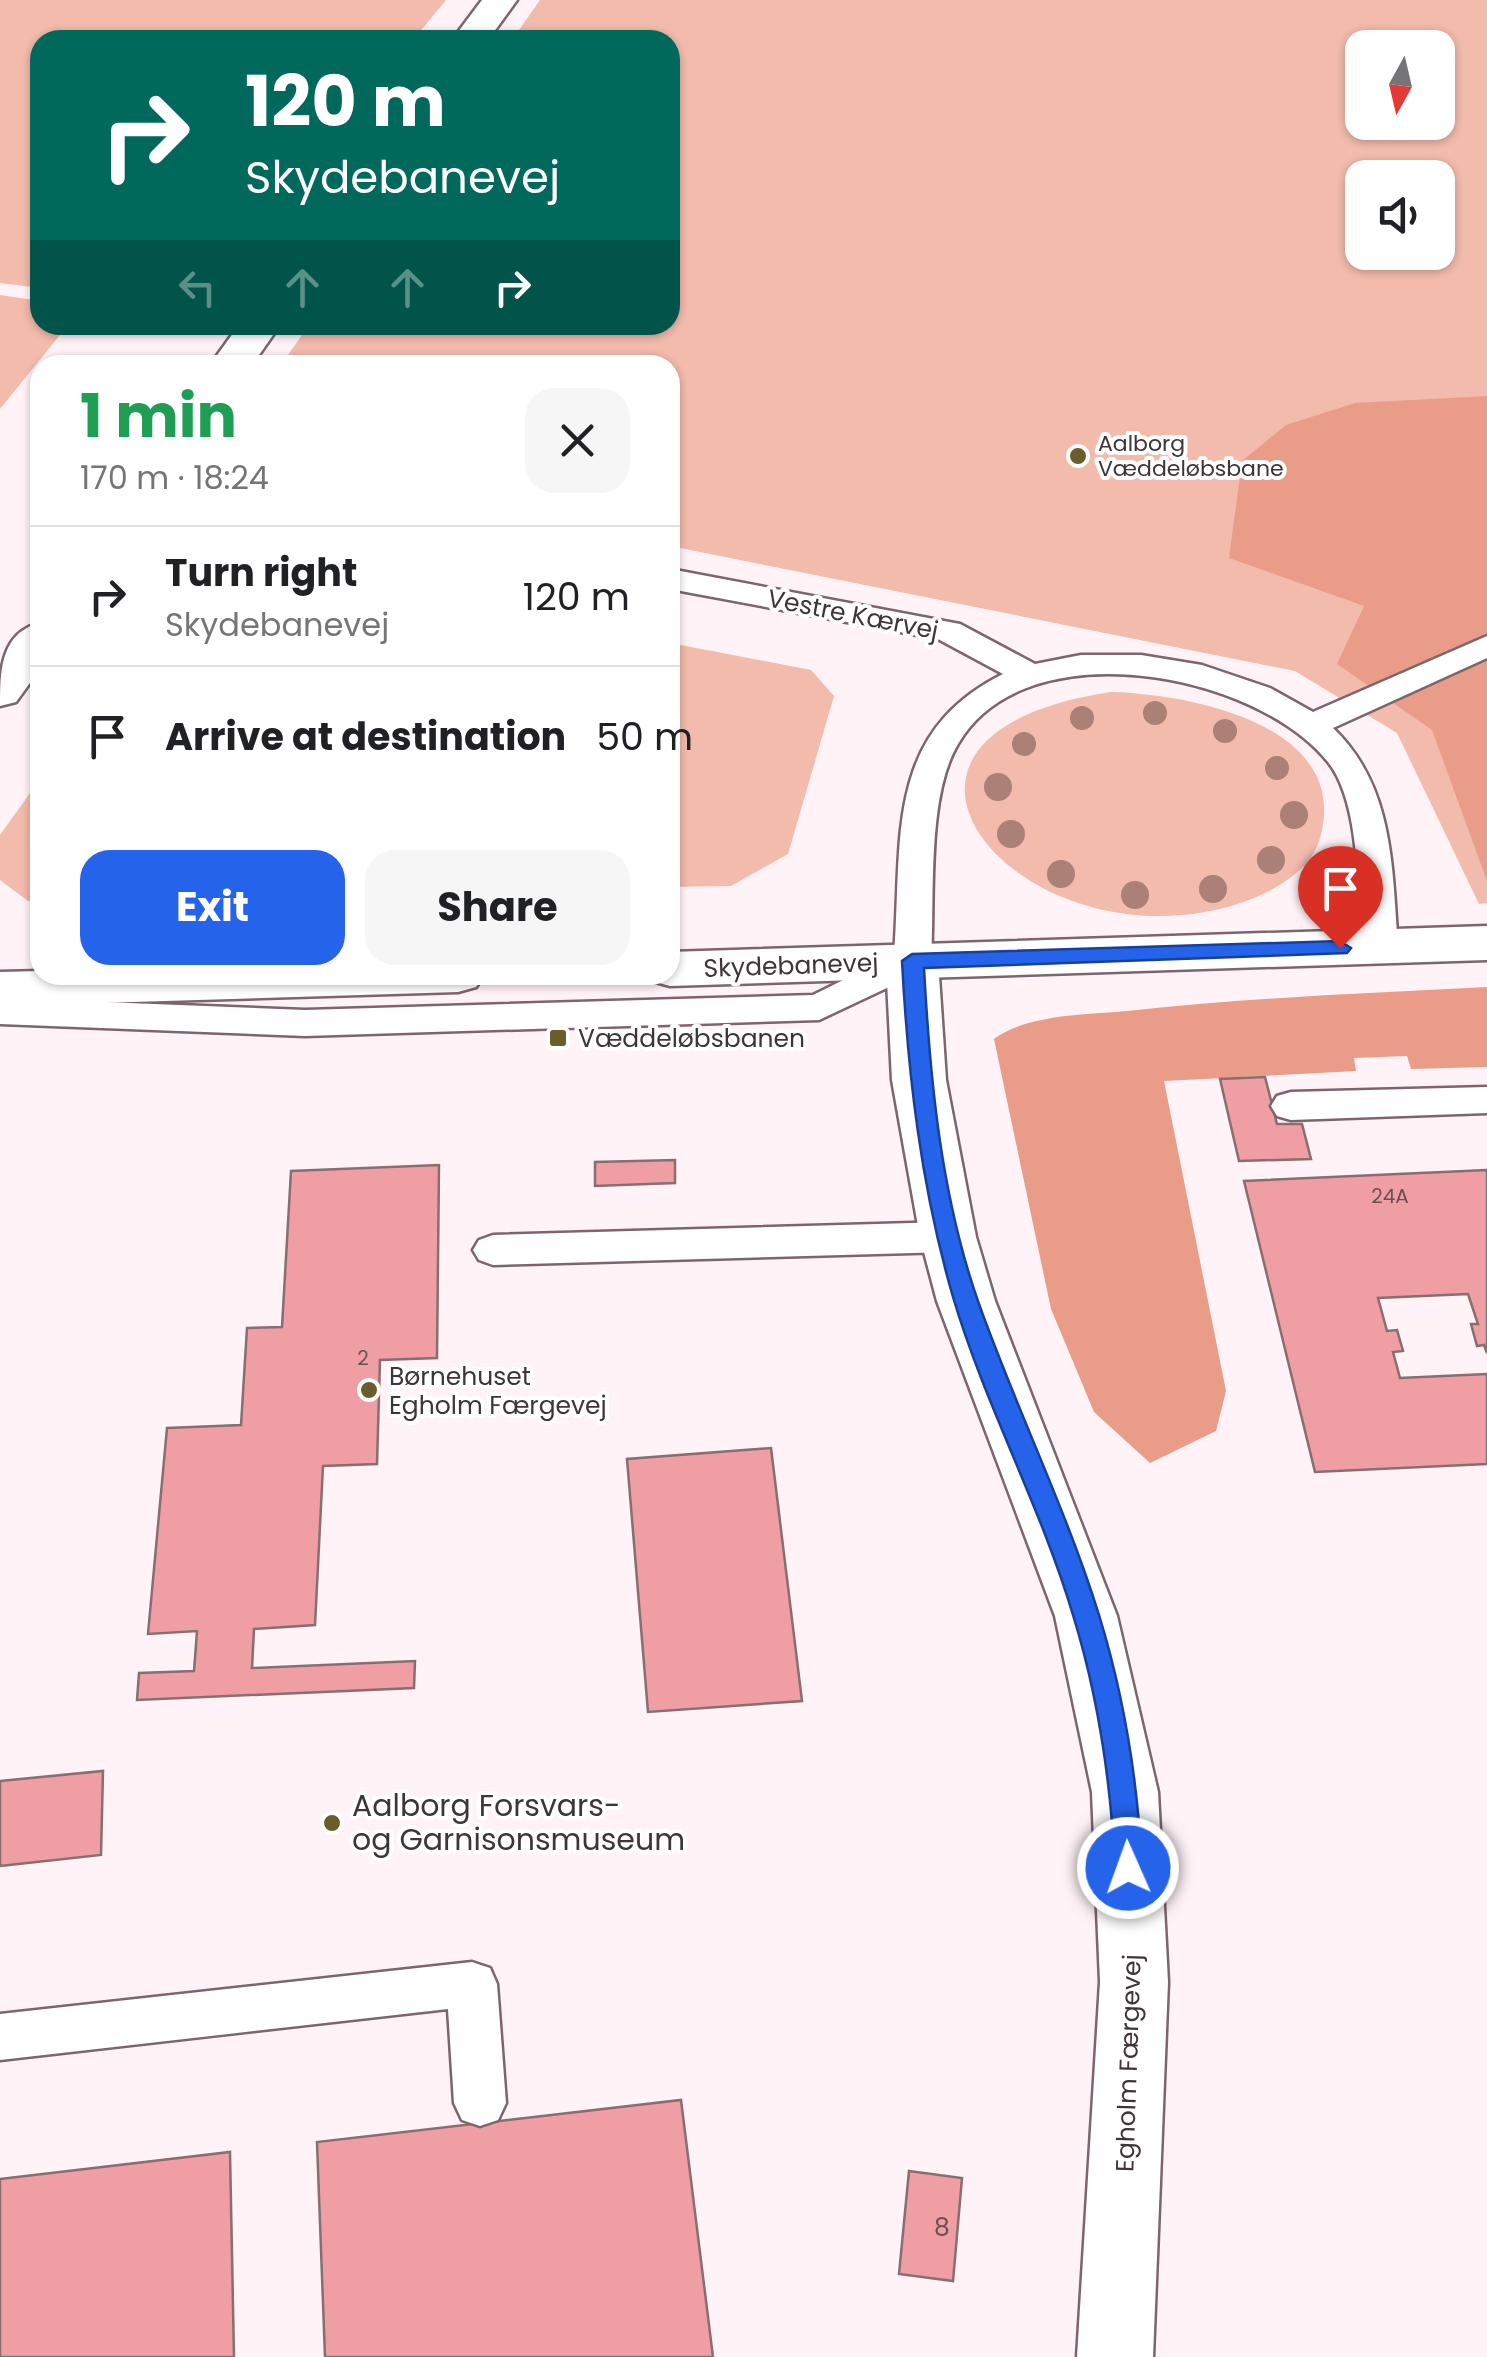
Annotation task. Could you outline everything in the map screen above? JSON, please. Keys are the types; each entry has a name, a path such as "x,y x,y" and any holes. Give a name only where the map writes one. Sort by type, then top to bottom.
{"street":[{"path":"478,30 500,0"},
{"path":"0,692 30,651"},
{"name":"Skydebanevej","path":"680,968 1487,943"},
{"name":"Egholm Færgevej","path":"912,961 920,1080 948,1237 966,1301 1086,1616 1125,1792 1134,1982 1116,2357"},
{"path":"0,989 131,985"}],"lane":[{"name":"Vestre Kærvej","path":"680,581 948,631 1028,674"},
{"path":"1309,726 1487,646"},
{"name":"Skydebanevej","path":"912,961 927,774 944,736 979,701 1028,674 1110,662 1182,672 1248,691 1309,726 1341,755 1358,785 1371,848 1380,947"},
{"path":"0,1011 305,1023 819,1007 912,961"},
{"path":"1291,1106 1487,1100"},
{"path":"493,1250 948,1237"},
{"path":"0,2036 472,1984 480,2103"}],"shaded area":[{"path":"0,0 446,0 421,30 30,30 30,287 0,283"},
{"name":"Aalborg Væddeløbsbane","path":"540,0 1487,0 1487,903 1479,904 1397,733 1295,671 680,548 680,355 288,355 302,335 680,335 680,30 519,30"},
{"path":"0,295 30,300 30,335 60,335 44,355 30,355 30,372 0,409"},
{"path":"1487,396 1487,881 1432,730 1337,664 1364,606 1229,558 1242,461 1286,425 1355,403"},
{"path":"680,645 811,670 834,696 788,854 731,886 680,887"},
{"path":"1111,692 1144,694 1220,709 1257,723 1289,743 1312,768 1323,799 1320,838 1309,859 1282,884 1249,900 1169,916 1094,908 1031,881 986,843 965,799 975,755 1022,717"},
{"path":"30,793 30,901 0,880 0,835"},
{"path":"1487,987 1487,1067 1411,1069 1407,1056 1354,1058 1356,1071 1164,1081 1226,1391 1216,1431 1150,1463 1094,1412 1051,1309 994,1039 1023,1025 1075,1015 1262,999"}],"building":[{"path":"1265,1077 1277,1124 1302,1124 1311,1159 1239,1161 1220,1079"},
{"path":"675,1160 675,1183 595,1186 595,1162"},
{"path":"439,1165 437,1358 380,1360 377,1464 323,1466 315,1625 254,1629 252,1668 415,1661 414,1688 137,1700 139,1673 194,1671 197,1631 148,1634 167,1428 241,1425 247,1328 282,1327 291,1171"},
{"path":"1487,1170 1487,1353 1484,1345 1477,1346 1471,1324 1478,1324 1468,1294 1378,1298 1387,1331 1397,1330 1403,1351 1393,1352 1400,1378 1487,1374 1487,1464 1315,1472 1244,1181"},
{"path":"771,1448 802,1701 648,1712 627,1459"},
{"path":"103,1771 101,1855 0,1866 0,1781"},
{"path":"681,2100 713,2357 325,2357 317,2142"},
{"path":"230,2152 234,2357 0,2357 0,2179"},
{"path":"909,2171 962,2178 953,2281 899,2274"}],"place":[{"name":"Aalborg Væddeløbsbane","path":"1078,456"},
{"name":"Væddeløbsbanen","path":"558,1038"},
{"name":"Børnehuset Egholm Færgevej","path":"369,1390"},
{"name":"Aalborg Forsvars- og Garnisonsmuseum","path":"332,1823"}],"route":[{"path":"1128,1868 1125,1792 1086,1616 966,1301 948,1237 920,1080 912,961 1340,948"}]}
